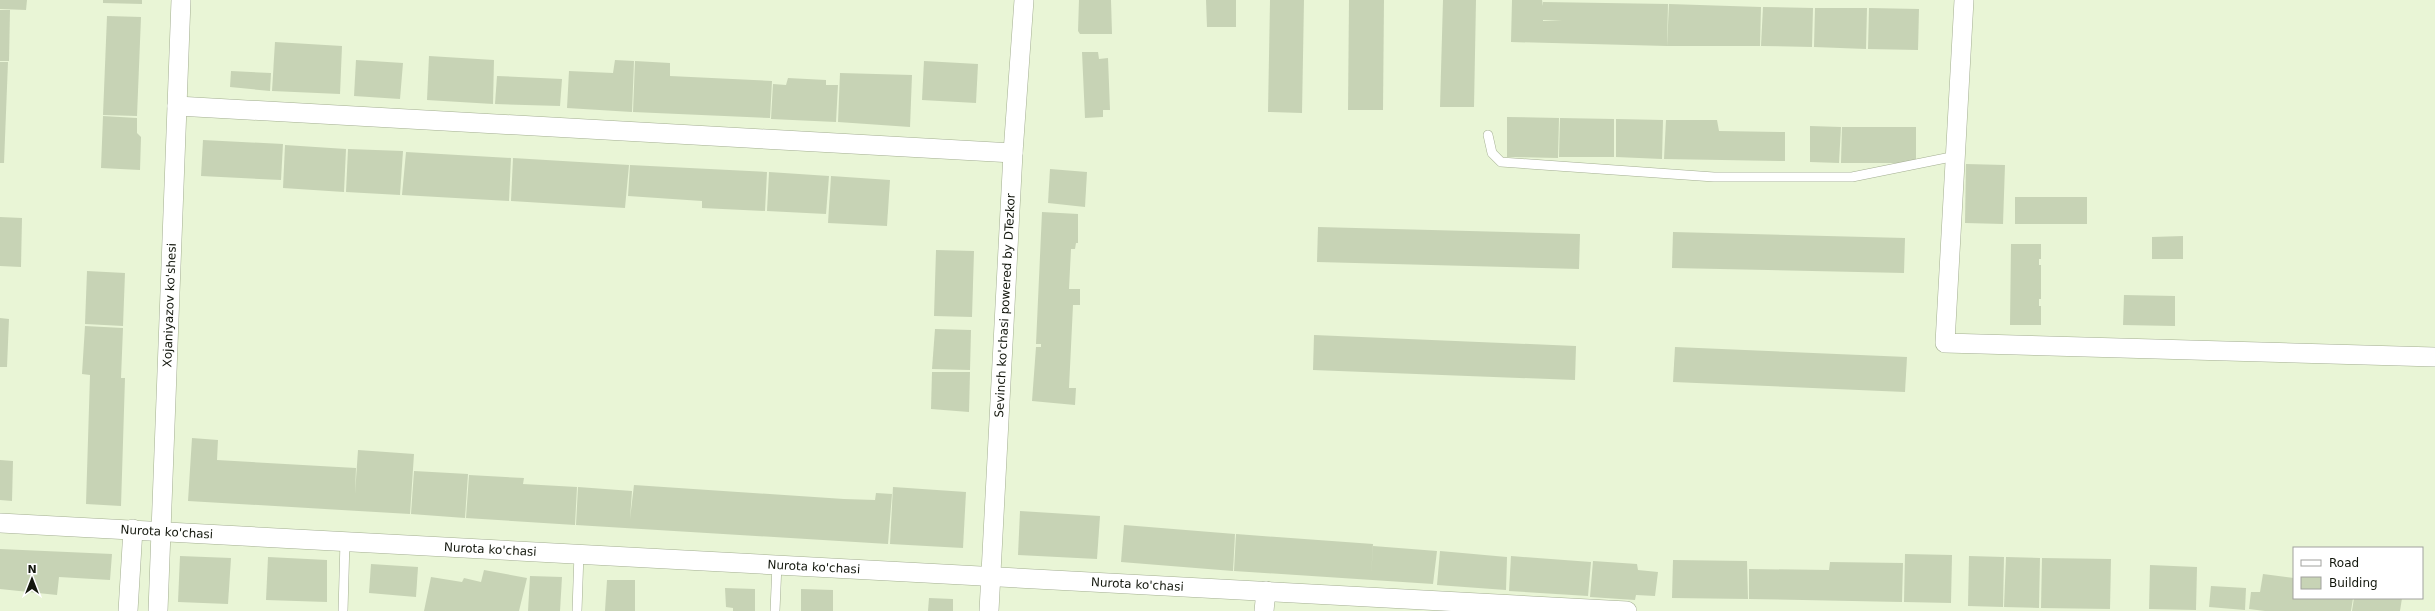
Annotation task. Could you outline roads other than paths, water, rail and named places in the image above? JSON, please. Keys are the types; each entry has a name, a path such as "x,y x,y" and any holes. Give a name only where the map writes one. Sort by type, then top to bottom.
{"street":[{"name":"Xojaniyazov ko'shesi","path":"158,611 181,0"},
{"name":"Sevinch ko'chasi powered by DTezkor","path":"989,611 1013,153 1024,0"},
{"path":"1964,0 1945,344 2435,357"},
{"path":"177,106 1013,153"},
{"name":"Nurota ko'chasi","path":"0,523 160,530 1627,611"},
{"path":"128,611 133,529"},
{"path":"1264,611 1266,591"}],"lane":[{"path":"1488,135 1492,152 1501,162 1714,177 1852,177 1956,156"},
{"path":"343,611 345,541"},
{"path":"577,611 579,553"},
{"path":"775,611 777,564"}]}
